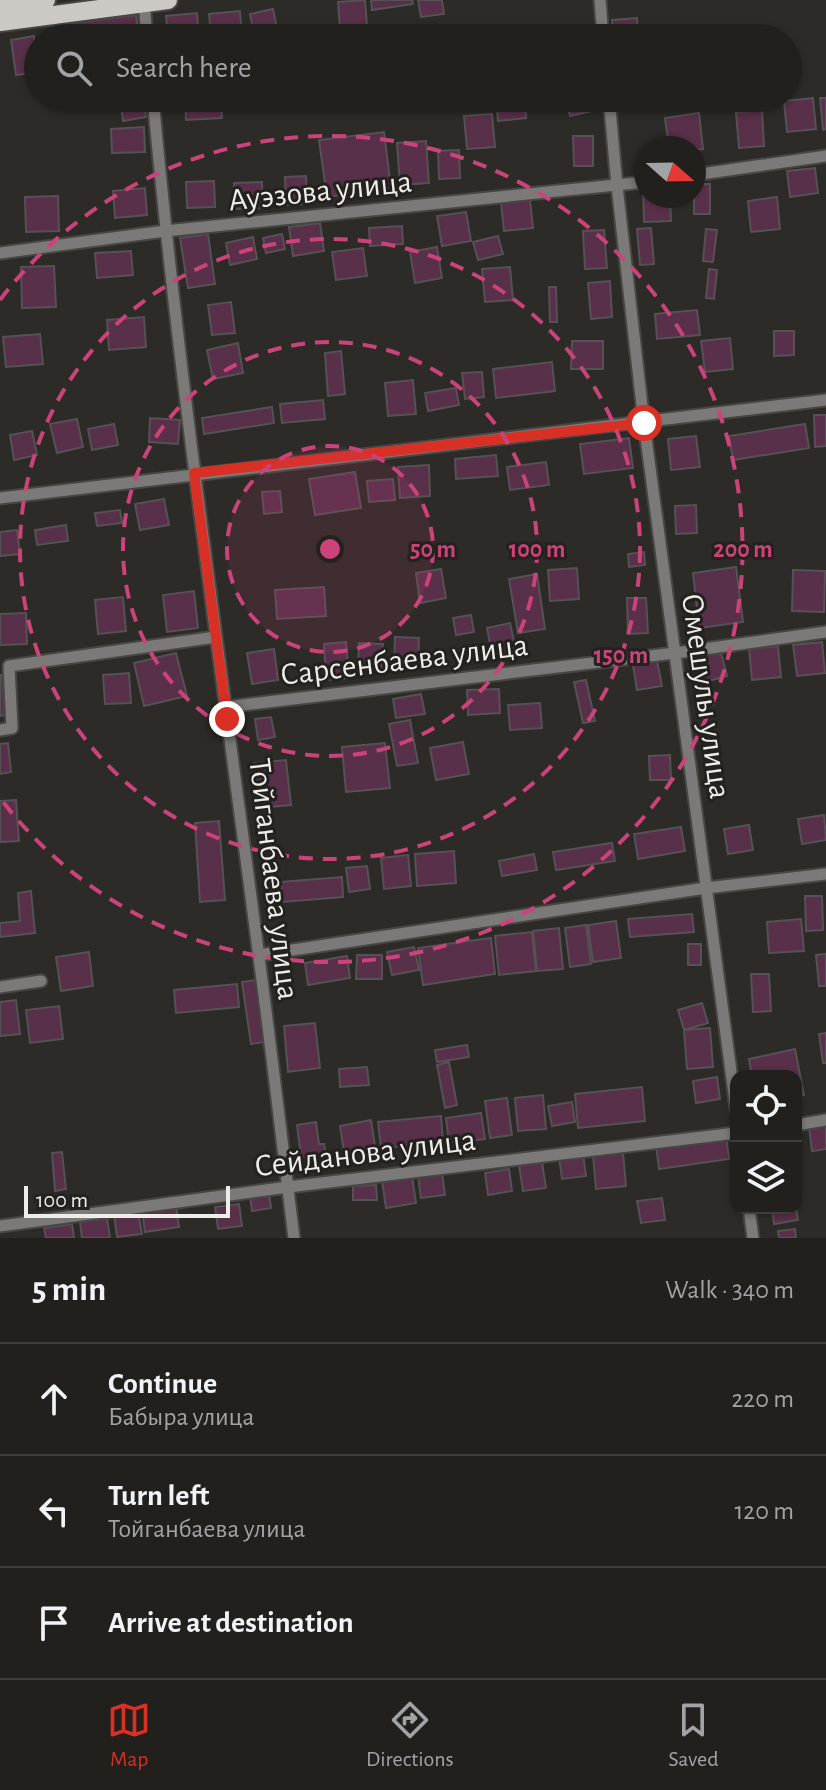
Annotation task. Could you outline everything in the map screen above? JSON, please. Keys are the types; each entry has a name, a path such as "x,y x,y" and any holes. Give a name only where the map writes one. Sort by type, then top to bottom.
{"main road":[{"path":"0,6 46,0"},
{"path":"0,22 168,0"}],"street":[{"path":"600,0 602,24"},
{"path":"144,2 146,24"},
{"name":"Тойганбаева улица","path":"154,112 194,473 294,1238"},
{"name":"Омешулы улица","path":"610,112 644,423 731,1070"},
{"path":"706,173 826,156"},
{"name":"Ауэзова улица","path":"0,253 165,231 634,184"},
{"path":"0,498 826,400"},
{"name":"Сарсенбаева улица","path":"226,707 826,632"},
{"path":"0,730 12,728 9,666 216,637"},
{"path":"259,955 706,888 826,874"},
{"path":"0,987 41,981"},
{"path":"802,1124 826,1120"},
{"name":"Сейданова улица","path":"0,1226 288,1187 730,1134"},
{"path":"750,1214 753,1238"}],"building":[{"path":"365,0 367,24 340,24 338,2"},
{"path":"371,0 412,0 413,4 372,10"},
{"path":"418,0 442,0 444,14 421,17"},
{"path":"273,9 276,24 252,24 250,14"},
{"path":"240,11 241,24 210,24 209,14"},
{"path":"197,13 198,24 167,24 166,16"},
{"path":"136,15 137,24 63,24"},
{"path":"637,18 637,24 612,24 612,20"},
{"path":"24,38 24,74 16,75 11,40"},
{"path":"813,98 816,129 787,132 785,112 802,112 802,99"},
{"path":"820,98 826,98 826,129 823,130"},
{"path":"122,112 145,112 146,117 123,121"},
{"path":"186,112 222,112 222,118 186,120"},
{"path":"497,112 526,112 526,118 498,121"},
{"path":"736,112 762,112 764,146 739,148"},
{"path":"699,113 702,136 667,136 665,118"},
{"path":"492,114 495,147 467,149 464,116"},
{"path":"144,127 145,152 112,153 111,129"},
{"path":"384,132 391,188 327,197 319,140"},
{"path":"573,136 593,136 593,166 574,166"},
{"path":"426,141 429,183 400,185 397,143"},
{"path":"459,150 460,178 439,179 438,151"},
{"path":"815,168 818,193 790,197 787,171"},
{"path":"306,176 307,204 286,205 285,177"},
{"path":"214,181 215,207 187,208 186,182"},
{"path":"262,182 263,208 235,209 234,183"},
{"path":"706,184 710,184 710,214 694,214 694,208 706,208"},
{"path":"145,188 147,215 115,218 113,191"},
{"path":"58,196 59,231 26,232 25,197"},
{"path":"777,197 780,229 751,232 748,201"},
{"path":"530,200 533,228 504,231 501,203"},
{"path":"644,208 670,208 671,221 644,222"},
{"path":"466,212 471,241 442,246 437,216"},
{"path":"320,223 324,251 293,256 289,227"},
{"path":"402,226 403,244 370,246 369,228"},
{"path":"651,228 654,264 640,265 637,229"},
{"path":"706,229 717,230 713,262 703,261"},
{"path":"604,230 607,268 585,269 583,231"},
{"path":"208,234 215,284 188,288 180,238"},
{"path":"282,234 285,249 266,253 263,238"},
{"path":"498,236 503,254 478,260 473,242"},
{"path":"253,237 257,259 230,265 226,243"},
{"path":"437,247 442,278 415,283 410,252"},
{"path":"363,248 367,276 336,280 332,252"},
{"path":"131,251 133,275 97,278 95,253"},
{"path":"54,266 56,307 22,308 21,267"},
{"path":"510,267 513,300 485,302 482,269"},
{"path":"709,269 717,270 714,299 706,298"},
{"path":"610,281 612,317 591,319 588,283"},
{"path":"549,287 556,287 557,322 550,322"},
{"path":"231,302 235,333 212,335 208,305"},
{"path":"697,310 700,335 657,339 655,314"},
{"path":"144,317 146,347 109,350 107,320"},
{"path":"774,331 794,331 794,355 774,356"},
{"path":"40,334 43,364 6,367 3,337"},
{"path":"730,338 733,369 705,372 701,341"},
{"path":"572,341 603,341 603,369 571,369"},
{"path":"238,343 243,373 213,379 207,350"},
{"path":"341,351 345,394 328,396 325,353"},
{"path":"552,362 555,391 496,398 493,369"},
{"path":"482,372 484,397 465,399 462,373"},
{"path":"413,380 416,414 388,416 385,383"},
{"path":"456,388 459,405 428,411 425,393"},
{"path":"323,400 325,419 282,423 280,404"},
{"path":"272,407 274,423 204,434 202,418"},
{"path":"814,415 826,415 826,446 815,447"},
{"path":"150,418 180,420 178,444 149,442"},
{"path":"77,419 83,447 57,453 50,424"},
{"path":"114,424 118,445 92,450 88,429"},
{"path":"805,424 809,448 733,460 729,436"},
{"path":"32,431 37,455 14,460 10,435"},
{"path":"696,436 700,467 671,470 668,439"},
{"path":"629,438 633,468 584,474 580,444"},
{"path":"496,455 498,476 456,479 455,459"},
{"path":"546,462 549,485 510,490 507,467"},
{"path":"429,465 430,496 400,498 398,467"},
{"path":"355,472 361,508 315,515 309,479"},
{"path":"393,479 395,500 369,502 367,481"},
{"path":"280,491 282,512 264,514 262,492"},
{"path":"164,499 169,525 140,530 135,504"},
{"path":"696,505 697,533 676,534 675,506"},
{"path":"120,510 122,523 97,526 95,513"},
{"path":"66,525 68,541 37,545 35,530"},
{"path":"17,530 20,554 0,556 0,532"},
{"path":"644,552 645,565 629,567 628,554"},
{"path":"736,567 743,622 699,628 693,573"},
{"path":"577,568 579,599 550,601 548,570"},
{"path":"441,569 446,598 420,603 416,573"},
{"path":"793,570 825,571 824,612 792,611"},
{"path":"537,574 545,629 518,633 509,579"},
{"path":"324,587 326,616 277,619 275,590"},
{"path":"194,591 198,628 167,632 163,595"},
{"path":"123,597 126,631 98,634 95,600"},
{"path":"627,598 646,598 648,633 628,634"},
{"path":"26,613 27,644 0,645 0,614"},
{"path":"471,615 474,632 456,635 453,618"},
{"path":"510,623 516,651 492,655 487,628"},
{"path":"395,637 419,638 418,664 394,663"},
{"path":"346,642 349,678 326,680 324,644"},
{"path":"822,642 825,673 797,676 793,645"},
{"path":"359,643 383,644 382,670 358,669"},
{"path":"778,646 781,677 752,680 749,649"},
{"path":"274,649 278,680 252,684 247,653"},
{"path":"720,649 727,676 701,683 694,656"},
{"path":"176,653 187,696 144,706 134,663"},
{"path":"657,661 662,686 637,690 633,665"},
{"path":"129,673 131,703 105,704 103,675"},
{"path":"0,675 5,715 0,716"},
{"path":"586,680 595,721 583,723 574,682"},
{"path":"499,689 500,713 468,715 467,690"},
{"path":"421,694 425,714 396,718 393,699"},
{"path":"540,703 542,728 510,730 508,705"},
{"path":"271,717 275,737 258,740 255,719"},
{"path":"410,720 418,763 397,766 389,724"},
{"path":"463,742 469,774 436,780 430,748"},
{"path":"8,743 11,772 0,774 0,744"},
{"path":"385,743 390,788 346,792 342,747"},
{"path":"670,755 671,780 650,780 649,756"},
{"path":"286,760 291,805 259,808 254,763"},
{"path":"16,800 19,841 0,842 0,801"},
{"path":"824,815 826,840 802,844 798,819"},
{"path":"219,821 225,900 200,902 195,823"},
{"path":"749,825 753,850 728,854 724,829"},
{"path":"681,827 685,851 638,859 634,834"},
{"path":"612,843 615,861 556,870 553,852"},
{"path":"454,851 456,883 417,886 415,854"},
{"path":"534,854 537,870 502,876 499,861"},
{"path":"408,855 411,886 384,889 381,858"},
{"path":"367,866 370,889 349,892 346,868"},
{"path":"342,877 343,897 282,902 281,882"},
{"path":"31,891 35,933 0,937 0,923 20,921 18,893"},
{"path":"805,896 822,896 823,930 806,931"},
{"path":"692,914 694,932 630,937 628,919"},
{"path":"801,919 804,951 769,953 767,922"},
{"path":"616,921 621,958 593,962 588,925"},
{"path":"586,925 591,964 570,967 565,928"},
{"path":"559,928 563,969 537,971 533,931"},
{"path":"532,932 536,971 499,975 495,936"},
{"path":"491,938 495,974 423,985 418,948"},
{"path":"688,944 701,944 701,965 688,965"},
{"path":"414,947 419,970 392,975 387,952"},
{"path":"89,952 93,986 61,991 56,957"},
{"path":"826,954 826,986 819,986 816,955"},
{"path":"357,955 382,955 382,979 356,979"},
{"path":"347,956 350,978 308,985 305,963"},
{"path":"751,974 769,974 771,1011 753,1012"},
{"path":"256,980 265,1042 251,1044 242,982"},
{"path":"237,984 239,1007 176,1013 174,990"},
{"path":"16,1000 20,1034 0,1036 0,1002"},
{"path":"702,1003 708,1023 684,1030 678,1010"},
{"path":"59,1006 63,1039 30,1043 26,1010"},
{"path":"315,1023 320,1068 288,1072 284,1026"},
{"path":"710,1028 713,1067 687,1069 684,1030"},
{"path":"826,1033 826,1063 823,1063 819,1034"},
{"path":"467,1045 469,1057 437,1062 435,1050"},
{"path":"795,1049 799,1070 751,1070 749,1059"},
{"path":"449,1062 457,1105 445,1108 437,1065"},
{"path":"367,1067 369,1085 340,1087 339,1069"},
{"path":"717,1077 720,1099 696,1103 693,1081"},
{"path":"642,1087 645,1121 578,1128 575,1094"},
{"path":"543,1095 546,1129 518,1131 515,1098"},
{"path":"507,1098 512,1135 490,1138 485,1101"},
{"path":"572,1102 575,1122 552,1126 548,1106"},
{"path":"481,1113 485,1139 449,1143 446,1118"},
{"path":"441,1116 443,1142 381,1148 378,1122"},
{"path":"371,1120 375,1146 344,1152 340,1126"},
{"path":"316,1122 319,1144 324,1144 326,1154 301,1157 297,1125"},
{"path":"826,1125 826,1149 812,1151 809,1127"},
{"path":"726,1135 729,1159 659,1169 656,1145"},
{"path":"62,1152 66,1189 55,1191 52,1153"},
{"path":"623,1152 626,1186 596,1189 593,1155"},
{"path":"583,1154 586,1176 562,1179 559,1157"},
{"path":"542,1162 546,1188 523,1191 519,1165"},
{"path":"509,1169 512,1191 488,1195 485,1173"},
{"path":"442,1173 445,1195 421,1198 418,1176"},
{"path":"412,1176 416,1203 386,1208 382,1180"},
{"path":"376,1185 377,1200 353,1200 353,1186"},
{"path":"269,1193 271,1208 252,1211 250,1196"},
{"path":"662,1198 665,1220 641,1223 637,1201"},
{"path":"239,1204 242,1226 218,1229 215,1207"},
{"path":"176,1205 179,1227 145,1232 142,1210"},
{"path":"138,1212 142,1234 117,1237 114,1215"},
{"path":"773,1214 797,1214 798,1220 774,1224"},
{"path":"107,1218 110,1238 82,1238 80,1222"},
{"path":"72,1224 74,1238 46,1238 44,1228"},
{"path":"795,1229 796,1238 779,1238 778,1231"}],"route":[{"path":"227,719 194,473 644,423"}]}
